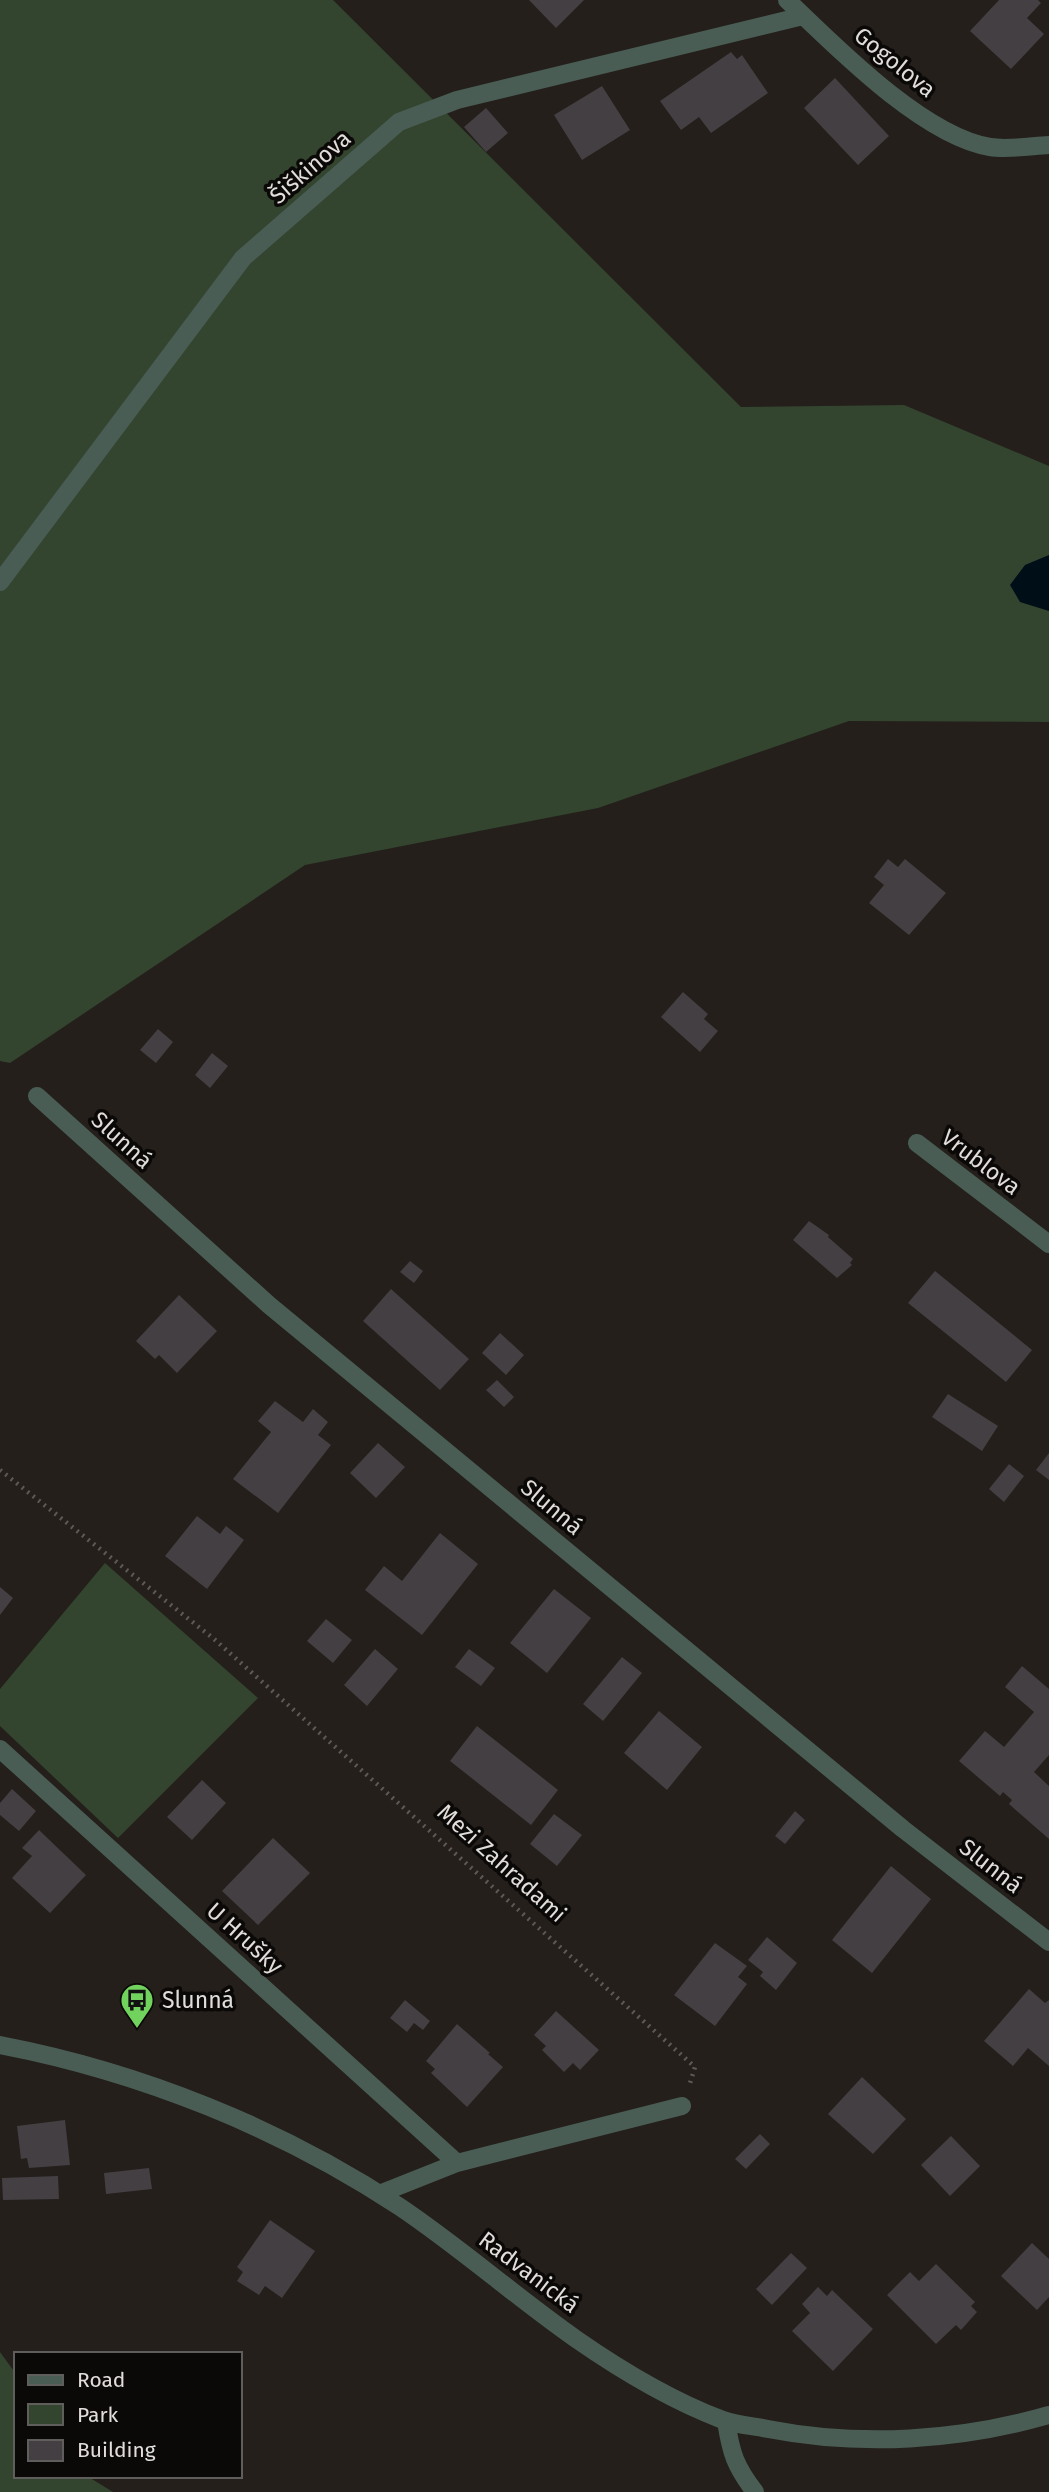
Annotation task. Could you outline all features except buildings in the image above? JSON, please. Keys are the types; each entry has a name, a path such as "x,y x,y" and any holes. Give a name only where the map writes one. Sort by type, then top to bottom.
{"street":[{"name":"Gogolova","path":"787,0 884,89 943,131 990,148 1049,145"},
{"name":"Šiškinova","path":"0,582 243,258 399,122 457,100 803,16"},
{"name":"Slunná","path":"37,1096 270,1306 903,1829 1049,1942"},
{"name":"Vrublova","path":"916,1143 1049,1244"},
{"name":"U Hrušky","path":"0,1749 457,2163"},
{"name":"Radvanická","path":"0,2045 104,2071 203,2105 286,2141 379,2194 434,2231 607,2360 664,2394 726,2421 809,2436 901,2439 963,2434 1049,2415"},
{"path":"379,2194 457,2163 682,2106"},
{"path":"726,2421 731,2453 755,2492"}],"path":[{"name":"Mezi Zahradami","path":"0,1470 214,1639 695,2067 682,2106"}],"green space":[{"path":"0,0 333,0 741,407 904,405 1049,466 1049,722 849,721 598,808 305,865 10,1063 0,1061"},
{"path":"105,1563 258,1698 118,1838 0,1726 0,1689"},
{"path":"0,2352 14,2371 14,2478 90,2478 113,2492 0,2492"}],"shaded area":[{"path":"1049,555 1049,611 1020,602 1010,585 1025,565"}],"place":[{"name":"Slunná","path":"137,2030"}]}
